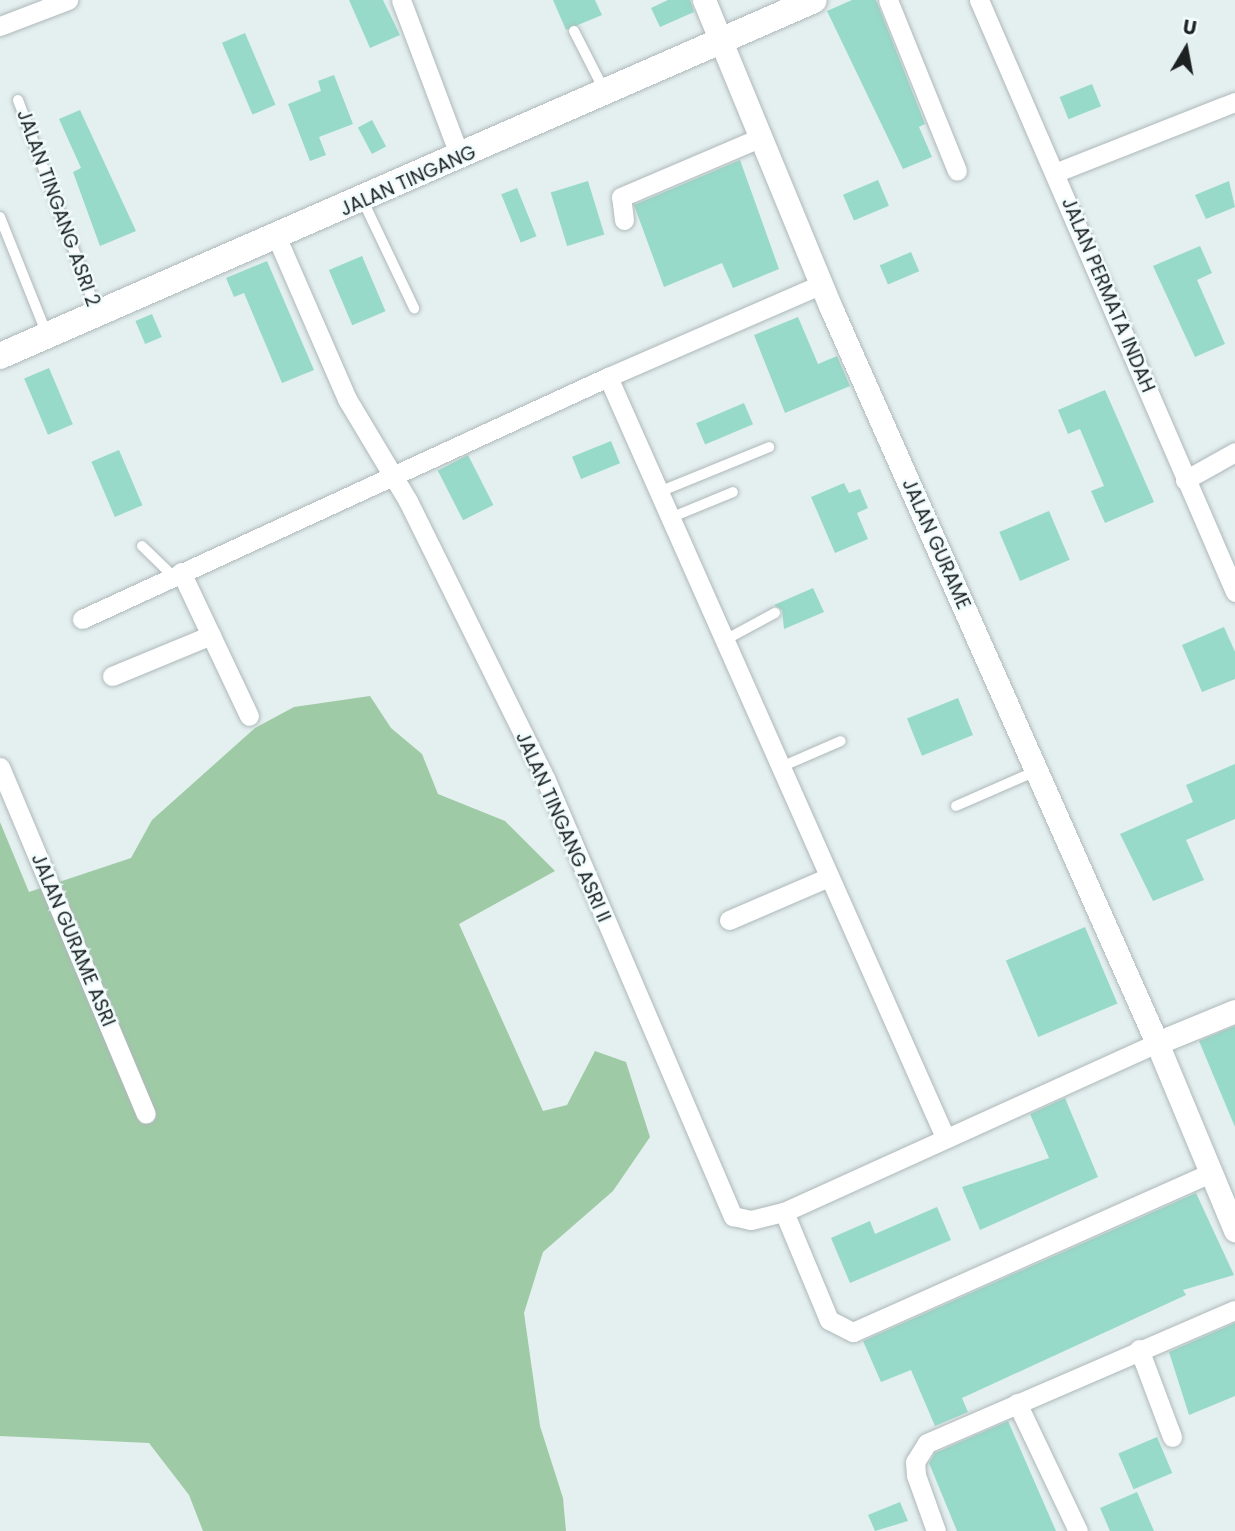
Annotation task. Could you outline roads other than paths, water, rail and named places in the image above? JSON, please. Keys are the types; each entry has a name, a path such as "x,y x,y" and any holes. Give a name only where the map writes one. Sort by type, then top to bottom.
{"main road":[{"name":"JALAN TINGANG","path":"0,356 363,201 723,42 808,1"}],"street":[{"path":"0,26 68,0"},
{"path":"401,0 460,158"},
{"name":"JALAN GURAME","path":"704,0 822,284 1157,1042 1235,1230"},
{"path":"888,0 957,171"},
{"name":"JALAN PERMATA INDAH","path":"978,0 1057,172 1185,480 1235,592"},
{"path":"1057,172 1235,102"},
{"path":"624,220 621,197 762,137"},
{"name":"JALAN TINGANG ASRI II","path":"277,238 347,399 394,478 545,778 723,1205 744,1220 783,1212 944,1135 1157,1042"},
{"path":"82,619 394,478 608,377 822,284"},
{"path":"608,377 944,1135"},
{"path":"1185,480 1235,452"},
{"path":"177,574 211,635 249,716"},
{"path":"112,676 211,635"},
{"name":"JALAN GURAME ASRI","path":"0,766 146,1114"},
{"path":"729,920 830,877"},
{"path":"1157,1042 1235,1011"},
{"path":"783,1212 829,1320 853,1332 1210,1173"},
{"path":"932,1530 916,1475 919,1453 927,1443 1139,1349 1235,1310"},
{"path":"1139,1349 1172,1437"},
{"path":"1017,1403 1078,1531"}],"lane":[{"path":"574,30 605,94"},
{"name":"JALAN TINGANG ASRI 2","path":"18,100 98,316"},
{"path":"363,201 414,308"},
{"path":"0,217 48,336"},
{"path":"659,492 769,447"},
{"path":"670,518 733,492"},
{"path":"142,546 177,574"},
{"path":"725,640 775,613"},
{"path":"781,768 841,741"},
{"path":"956,806 1037,771"}]}
